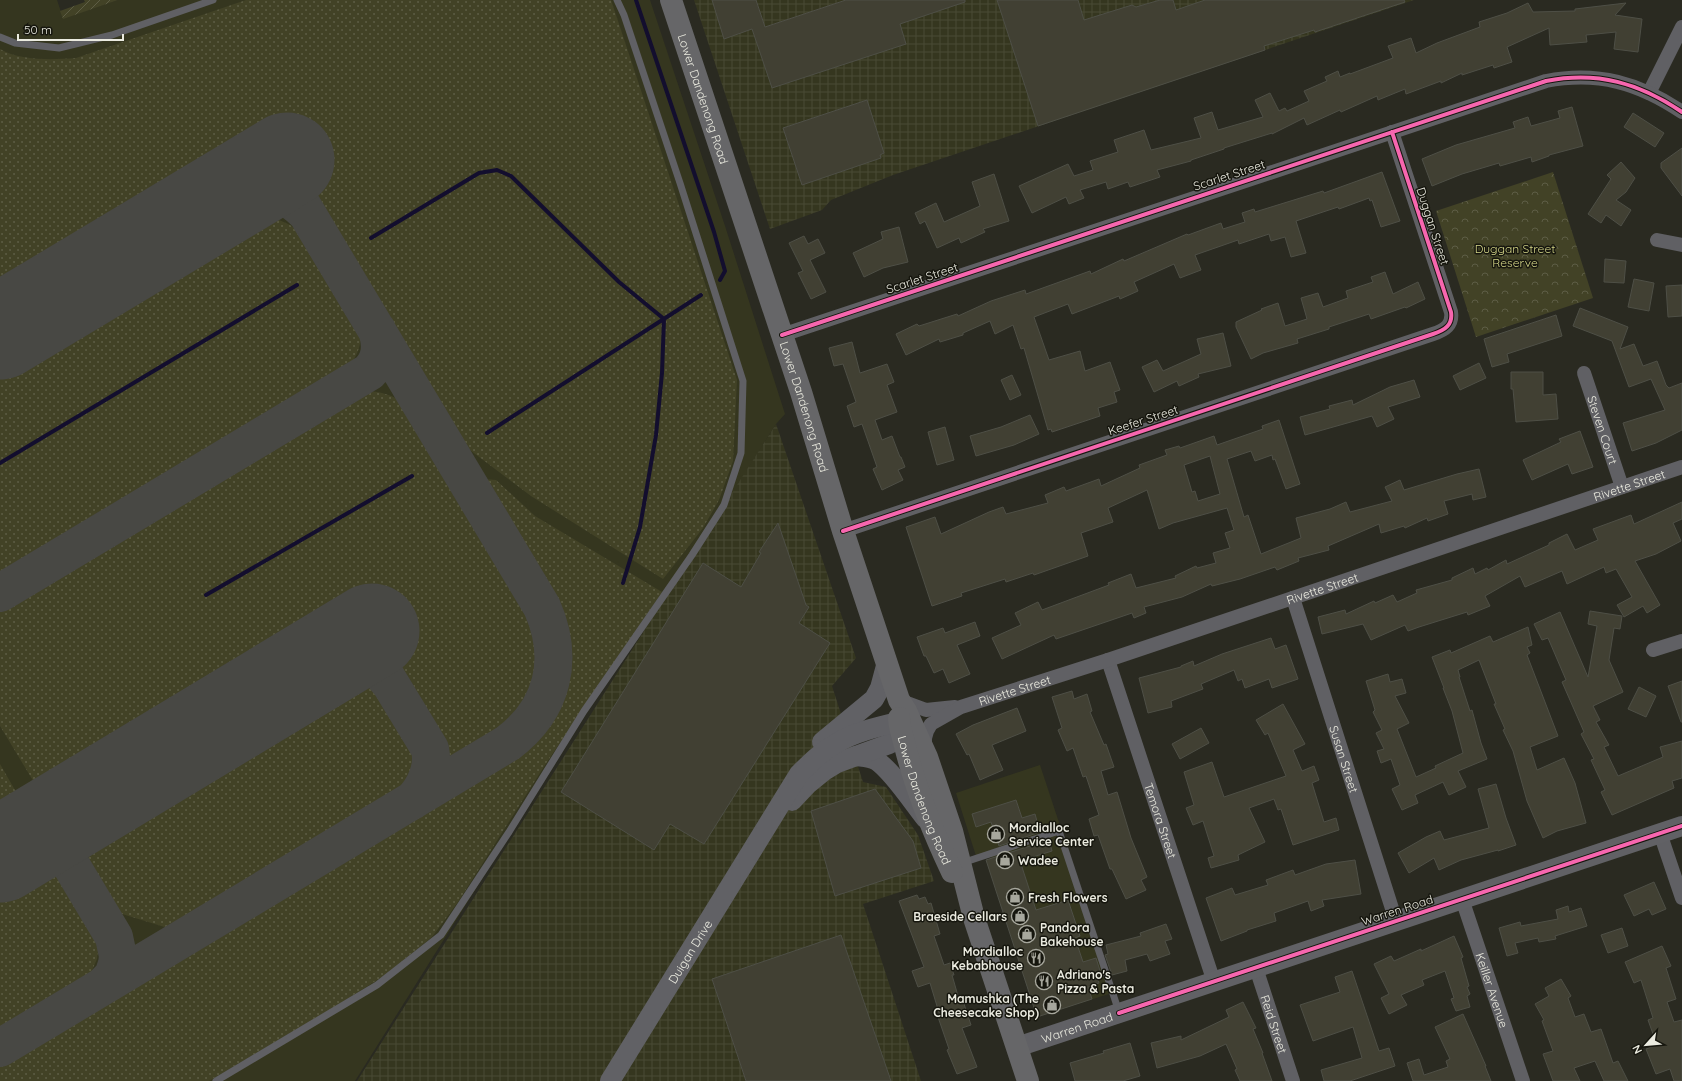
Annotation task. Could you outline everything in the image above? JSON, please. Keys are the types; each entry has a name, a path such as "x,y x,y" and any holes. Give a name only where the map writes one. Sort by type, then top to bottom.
{"highway":[{"name":"Lower Dandenong Road","path":"672,0 782,335 843,531 899,700 907,727 911,769 932,827 974,918"},
{"name":"Lower Dandenong Road","path":"907,727 927,757 952,831 974,918 1028,1081"}],"main road":[{"path":"799,774 811,755 824,740 869,704 874,698 880,688 887,662"},
{"name":"Duigan Drive","path":"610,1081 799,774 815,758 837,742 878,727 907,727"},
{"name":"Duigan Drive","path":"770,822 808,784 824,771 837,763 889,744 907,727"},
{"path":"856,756 876,760 894,779 932,827"},
{"name":"Warren Road","path":"1017,1047 1682,826"}],"street":[{"path":"1650,92 1682,28"},
{"name":"Scarlet Street","path":"782,335 1533,84 1560,78 1577,77 1612,80 1631,84 1650,92 1682,112"},
{"name":"Duggan Street","path":"1392,132 1451,312 1452,316 1448,326"},
{"path":"1657,240 1682,245"},
{"name":"Keefer Street","path":"843,531 1426,337 1440,332 1448,326"},
{"name":"Steven Court","path":"1584,373 1622,487"},
{"name":"Rivette Street","path":"927,757 925,738 931,724 961,707 1108,660 1682,467"},
{"name":"Susan Street","path":"1292,598 1396,921"},
{"path":"1653,650 1682,641"},
{"name":"Temora Street","path":"1108,660 1214,982"},
{"name":"Rivette Street","path":"899,700 926,710 961,707"},
{"path":"1660,833 1682,898"},
{"name":"Keiller Avenue","path":"1462,899 1523,1081"},
{"name":"Reid Street","path":"1256,968 1293,1081"}],"lane":[{"path":"0,37 15,43 59,48 112,34 213,0"},
{"path":"216,1081 377,985 441,935 509,832 584,711 692,555 724,506 741,453 743,381 680,183 624,14 617,0"},
{"path":"961,864 1059,831 1119,1013"}],"shaded area":[{"path":"0,0 57,0 63,18 118,0 650,0 726,229 785,414 776,424 669,595 588,710 355,1081 0,1081"},
{"path":"694,0 1414,0 893,175 831,200 822,210 770,229"},
{"path":"776,424 856,658 832,686 863,782 886,787 918,835 934,881 863,904 921,1081 357,1081"},
{"path":"1040,765 1115,992 1043,1015 989,852 976,856 956,793"}],"green space":[{"path":"84,0 118,0 63,19 60,11 85,2"},
{"path":"246,0 611,0 737,380 733,461 719,500 703,528 663,579 531,496 454,438 272,132 0,295 0,49 17,56 27,58 76,58"},
{"name":"Duggan Street Reserve","path":"1553,172 1593,298 1476,337 1436,211"},
{"path":"261,217 272,218 283,222 290,225 298,232 319,257 341,290 357,319 360,328 360,343 356,356 352,362 337,378 0,580 0,369 245,221"},
{"path":"367,391 387,394 404,403 413,413 529,608 535,623 540,655 535,686 529,700 520,714 509,726 496,736 452,763 363,614 48,803 46,802 0,726 0,606 349,397"},
{"path":"484,479 496,480 535,516 662,592 545,765 458,902 432,937 385,975 333,1008 209,1081 0,1081 0,1060 506,757 535,731 547,716 556,700 562,682 566,664 565,644 561,624 551,599"},
{"path":"356,679 366,682 385,697 403,719 414,742 416,764 410,781 399,796 180,928 171,929 119,913 112,908 101,894 69,838 71,835 319,687 341,680"},
{"path":"0,764 28,815 0,832"},
{"path":"48,850 55,857 96,928 99,941 97,959 89,977 76,989 0,1035 0,878"}],"building":[{"path":"712,0 756,0 765,27 846,0 965,0 965,2 900,24 906,44 772,88 752,29 724,39"},
{"path":"997,0 1078,0 1084,20 1132,5 1136,7 1160,0 1173,0 1176,10 1205,0 1404,0 1405,2 1315,32 1314,30 1264,46 1265,50 1038,126"},
{"path":"1528,3 1533,12 1575,11 1575,9 1626,3 1615,15 1642,19 1638,52 1614,49 1616,32 1586,35 1587,42 1550,45 1549,28 1507,47 1512,62 1494,68 1493,65 1462,75 1462,73 1441,83 1441,81 1406,94 1405,89 1378,100 1377,96 1341,112 1340,110 1307,125 1304,118 1272,134 1224,148 1191,161 1157,170 1160,177 1130,187 1128,182 1108,189 1106,182 1080,190 1084,198 1069,204 1066,197 1032,213 1019,186 1068,164 1074,176 1093,170 1090,161 1118,152 1114,140 1144,130 1151,150 1201,138 1194,118 1212,112 1218,130 1263,117 1255,100 1270,93 1279,111 1285,108 1287,111 1309,101 1304,91 1327,81 1325,77 1338,71 1340,77 1393,58 1388,46 1411,38 1416,53 1437,43 1480,27 1479,22 1507,13"},
{"path":"867,100 884,153 880,155 881,158 802,185 783,128"},
{"path":"1572,107 1583,146 1549,155 1532,162 1531,157 1500,166 1499,163 1462,174 1432,186 1422,159 1456,145 1515,128 1513,122 1528,117 1531,126 1560,118 1558,111"},
{"path":"1633,113 1664,133 1655,147 1624,127"},
{"path":"1682,148 1682,196 1661,168 1661,163"},
{"path":"1621,162 1635,178 1626,192 1616,200 1631,210 1621,226 1606,215 1601,223 1588,214 1611,179 1607,175"},
{"path":"1382,172 1400,221 1381,227 1372,200 1370,201 1369,198 1339,209 1338,207 1296,221 1306,253 1291,257 1285,237 1271,241 1269,234 1239,244 1238,240 1195,255 1201,270 1180,278 1174,264 1134,282 1138,291 1120,299 1119,296 1072,314 1068,304 1034,317 1049,360 1080,351 1085,371 1110,362 1120,390 1114,392 1117,402 1098,408 1100,416 1052,432 1051,429 1048,430 1024,348 1021,349 1013,325 995,334 990,321 963,333 963,335 940,342 939,339 906,355 896,334 917,324 919,326 957,314 958,316 991,301 1025,290 1026,294 1090,271 1091,274 1123,259 1124,261 1187,234 1188,235 1221,223 1223,229 1245,222 1242,213 1254,209 1255,212 1323,191 1324,193"},
{"path":"994,174 1009,221 983,229 985,232 961,243 959,238 937,248 925,221 920,224 915,213 936,203 944,222 980,206 972,182"},
{"path":"899,227 908,262 883,268 864,277 853,253 883,239 881,232"},
{"path":"804,236 808,244 818,239 825,253 810,260 826,292 811,299 798,273 803,271 789,243"},
{"path":"1605,259 1626,261 1624,283 1604,282"},
{"path":"1385,272 1393,294 1418,282 1425,299 1406,308 1405,307 1371,319 1369,314 1329,327 1329,329 1297,339 1298,343 1263,353 1251,359 1236,327 1236,322 1262,310 1261,309 1278,303 1285,326 1307,319 1301,298 1318,293 1323,307 1348,298 1346,291 1373,282 1371,277"},
{"path":"1634,279 1654,283 1649,311 1628,307"},
{"path":"1682,285 1682,316 1668,317 1666,286"},
{"path":"1580,308 1628,327 1620,349 1634,344 1643,366 1657,361 1666,385 1669,388 1682,383 1682,430 1656,443 1632,451 1623,423 1665,410 1651,379 1629,387 1612,341 1573,326"},
{"path":"1556,315 1562,336 1507,354 1509,362 1492,367 1484,339"},
{"path":"1223,333 1231,366 1198,374 1199,377 1179,386 1177,381 1154,392 1142,367 1157,360 1163,371 1201,354 1197,339"},
{"path":"852,342 860,373 887,364 894,382 887,385 897,412 875,420 882,440 892,436 905,467 898,470 903,480 882,490 873,469 877,467 862,424 854,427 847,406 856,402 843,364 834,366 829,348"},
{"path":"1479,363 1486,378 1460,390 1453,376"},
{"path":"1511,372 1543,372 1543,395 1556,394 1558,419 1516,422 1513,389 1511,389"},
{"path":"1012,375 1021,395 1010,400 1001,380"},
{"path":"1414,380 1420,397 1388,407 1394,419 1377,427 1372,416 1305,435 1300,417 1330,409 1329,406 1352,400 1353,405 1390,387"},
{"path":"1030,415 1039,434 1014,445 976,456 970,436 1001,427"},
{"path":"1279,420 1300,484 1286,489 1275,459 1273,460 1272,455 1255,461 1251,451 1227,459 1244,517 1248,515 1261,554 1301,538 1296,518 1330,509 1346,502 1350,512 1392,501 1385,487 1400,480 1404,490 1479,469 1486,497 1473,500 1472,494 1444,501 1448,514 1428,521 1427,518 1405,528 1404,526 1381,533 1379,524 1328,546 1329,550 1298,558 1299,561 1277,570 1275,567 1240,579 1212,586 1211,584 1182,597 1144,607 1146,613 1134,618 1132,613 1056,639 1054,635 1002,659 992,638 1021,625 1015,613 1038,602 1042,610 1109,585 1108,583 1131,574 1136,588 1176,578 1175,576 1196,566 1197,568 1216,563 1213,553 1230,548 1225,533 1234,530 1227,508 1173,523 1159,529 1147,490 1108,508 1113,522 1081,533 1088,556 1034,575 1033,573 1006,582 1005,579 961,593 962,596 932,606 906,527 935,517 941,534 1003,507 1006,514 1048,503 1045,495 1064,487 1066,491 1099,479 1101,486 1140,468 1139,465 1167,455 1165,450 1179,446 1180,448 1214,436 1217,445 1263,429 1262,426","holes":["1210,456 1220,494 1198,501 1195,491 1192,492 1184,465"]},
{"path":"945,427 954,460 937,465 928,432"},
{"path":"1580,431 1593,467 1572,474 1568,464 1532,480 1523,460 1561,442 1559,439"},
{"path":"1682,502 1682,519 1673,523 1681,541 1656,554 1635,561 1660,605 1647,613 1643,606 1624,617 1617,605 1632,597 1616,569 1606,573 1604,567 1567,584 1562,571 1525,587 1520,576 1485,596 1490,606 1468,615 1467,612 1408,631 1405,625 1371,640 1363,624 1322,634 1318,617 1345,610 1346,614 1374,601 1375,603 1393,595 1397,602 1417,593 1416,590 1452,580 1452,578 1473,568 1475,574 1487,568 1488,570 1506,560 1507,564 1549,545 1549,543 1567,534 1575,550 1598,540 1593,529 1631,515 1634,524"},
{"path":"778,523 806,605 809,607 799,623 830,643 704,844 670,824 654,850 561,792 703,563 741,587 761,553 759,552"},
{"path":"1590,611 1622,616 1620,629 1614,628 1609,660 1623,692 1593,706 1600,720 1596,722 1609,745 1604,747 1618,776 1663,757 1660,747 1682,741 1682,778 1672,781 1674,788 1612,815 1601,792 1605,790 1591,760 1594,759 1581,734 1584,732 1562,682 1566,680 1548,638 1542,640 1534,624 1560,612 1588,677 1597,626 1588,624"},
{"path":"975,622 980,636 957,645 970,674 949,683 943,669 934,673 926,656 924,656 917,637 943,628 945,633"},
{"path":"1528,627 1532,645 1527,647 1530,653 1527,655 1558,736 1530,747 1537,770 1564,758 1575,783 1586,823 1557,831 1543,838 1527,801 1513,751 1503,730 1505,729 1494,704 1496,704 1479,660 1458,670 1470,711 1472,710 1487,759 1458,771 1466,787 1449,795 1443,782 1415,795 1418,803 1402,810 1392,789 1400,785 1391,759 1381,763 1377,751 1384,749 1376,733 1382,730 1373,712 1375,710 1366,681 1388,674 1390,682 1402,679 1406,693 1395,696 1409,723 1397,729 1416,777 1463,753 1452,711 1432,657 1450,650 1451,653 1490,636 1493,642"},
{"path":"1271,638 1275,649 1286,645 1298,679 1272,688 1269,679 1245,688 1242,679 1238,681 1234,670 1201,684 1203,689 1171,701 1172,707 1148,713 1139,678 1181,667 1193,661 1194,666 1222,654"},
{"path":"1682,681 1682,722 1681,722 1668,686"},
{"path":"1639,687 1656,696 1646,717 1628,709"},
{"path":"1072,691 1074,699 1087,694 1092,711 1090,712 1104,745 1106,744 1114,767 1101,771 1108,795 1117,792 1131,838 1147,877 1141,880 1146,890 1126,899 1112,869 1110,869 1098,835 1094,836 1089,819 1099,815 1086,776 1083,777 1073,748 1067,751 1058,730 1062,728 1052,697"},
{"path":"1283,704 1305,744 1293,750 1302,771 1314,766 1319,780 1312,783 1324,822 1336,818 1339,830 1293,845 1281,809 1278,810 1274,799 1249,808 1265,842 1238,855 1239,860 1211,868 1208,858 1214,856 1203,821 1193,825 1186,808 1194,805 1184,772 1212,762 1224,797 1286,776 1268,733 1265,735 1256,720"},
{"path":"1017,708 1026,731 992,745 1003,770 980,780 969,754 967,755 956,734 973,725"},
{"path":"1201,728 1209,743 1180,759 1172,744"},
{"path":"1496,784 1516,845 1461,860 1439,870 1434,858 1409,873 1398,853 1426,837 1440,831 1444,840 1489,828 1478,789"},
{"path":"875,789 913,841 921,868 835,896 811,811"},
{"path":"1016,800 1022,818 1035,814 1040,832 999,846 991,822 976,827 972,814"},
{"path":"1049,840 1052,851 1020,861 1036,910 1068,900 1080,936 1075,938 1083,962 1096,958 1102,977 1097,978 1099,983 1088,987 1092,999 1037,1017 986,860"},
{"path":"1355,860 1361,894 1322,900 1324,906 1311,911 1308,901 1274,913 1276,921 1247,930 1221,941 1206,898 1232,888 1235,895 1268,885 1266,880 1293,870 1295,875 1326,864"},
{"path":"1654,882 1666,909 1652,915 1649,909 1634,916 1624,895"},
{"path":"917,895 919,899 925,897 928,904 931,903 940,934 934,936 944,965 950,963 958,996 961,995 971,1025 962,1028 977,1067 957,1074 947,1050 949,1049 938,1017 940,1016 930,983 918,987 912,971 924,967 899,901"},
{"path":"1568,906 1569,912 1581,908 1587,926 1555,936 1556,939 1539,942 1538,938 1515,943 1518,953 1507,956 1499,928 1520,922 1521,926 1558,919 1556,910"},
{"path":"1166,924 1172,939 1165,941 1170,954 1150,961 1147,954 1125,960 1127,971 1112,975 1105,955 1108,954 1106,945 1141,936 1140,933"},
{"path":"1622,928 1628,946 1608,953 1601,935"},
{"path":"841,935 891,1081 746,1081 712,979"},
{"path":"1454,936 1463,957 1461,958 1469,986 1467,987 1470,994 1467,996 1470,1007 1456,1011 1451,999 1454,998 1445,971 1422,980 1424,985 1401,995 1407,1005 1389,1014 1381,998 1389,994 1374,964 1391,956 1394,961"},
{"path":"1662,946 1671,966 1666,968 1676,999 1667,1002 1674,1022 1682,1020 1682,1081 1674,1081 1670,1069 1656,1074 1646,1049 1657,1045 1648,1020 1653,1018 1641,980 1634,983 1625,962"},
{"path":"1352,971 1379,1051 1389,1048 1395,1066 1350,1081 1324,1081 1321,1070 1362,1058 1353,1027 1313,1041 1300,1005 1340,992 1335,977"},
{"path":"1561,979 1571,996 1568,998 1575,1017 1584,1014 1591,1032 1601,1029 1613,1063 1618,1061 1628,1081 1604,1081 1595,1061 1574,1068 1580,1081 1553,1081 1543,1054 1553,1051 1542,1021 1544,1020 1535,1004 1549,996 1545,988"},
{"path":"1243,1002 1256,1028 1253,1029 1272,1081 1240,1081 1235,1070 1237,1069 1226,1044 1200,1056 1157,1068 1151,1043 1181,1036 1181,1040 1229,1017 1226,1010"},
{"path":"1463,1014 1491,1081 1413,1081 1407,1063 1419,1059 1424,1075 1448,1067 1446,1061 1450,1059 1435,1027"},
{"path":"1130,1043 1140,1076 1123,1081 1075,1081 1070,1063 1104,1053 1103,1051"}],"waterway":[{"path":"636,0 714,232 725,271 720,280"},
{"path":"371,238 479,173 497,170 511,176 619,282 664,319 662,373 656,435 640,527 623,583"},
{"path":"0,463 297,285"},
{"path":"487,433 701,295"},
{"path":"206,595 412,476"}],"taxiway":[{"path":"0,1048 508,743 523,730 536,715 545,699 553,664 553,645 549,626 542,607 278,165"},
{"path":"77,286 215,204 240,194 252,192 275,193 287,198 308,215"},
{"path":"0,593 369,372 378,358 380,342 377,330"},
{"path":"362,637 430,749 431,763 427,777 421,790 412,801"},
{"path":"262,697 309,670 326,663 342,659 358,660 374,667 388,681"},
{"path":"0,855 37,837 45,837 59,845 114,937 118,956 117,964 113,976 103,986"}],"runway":[{"path":"0,332 287,160"},
{"path":"0,855 372,631"}],"cycle path":[{"path":"782,335 1546,81 1565,78 1583,78 1617,82 1650,94 1682,112"},
{"path":"843,531 1433,334 1444,329 1451,320 1451,312 1392,132"},
{"path":"1119,1013 1682,826"}],"place":[{"name":"Mordialloc Service Center","path":"996,834"},
{"name":"Wadee","path":"1005,860"},
{"name":"Fresh Flowers","path":"1015,897"},
{"name":"Braeside Cellars","path":"1020,916"},
{"name":"Pandora Bakehouse","path":"1027,934"},
{"name":"Mordialloc Kebabhouse","path":"1036,958"},
{"name":"Adriano's Pizza & Pasta","path":"1044,981"},
{"name":"Mamushka (The Cheesecake Shop)","path":"1052,1005"}]}
